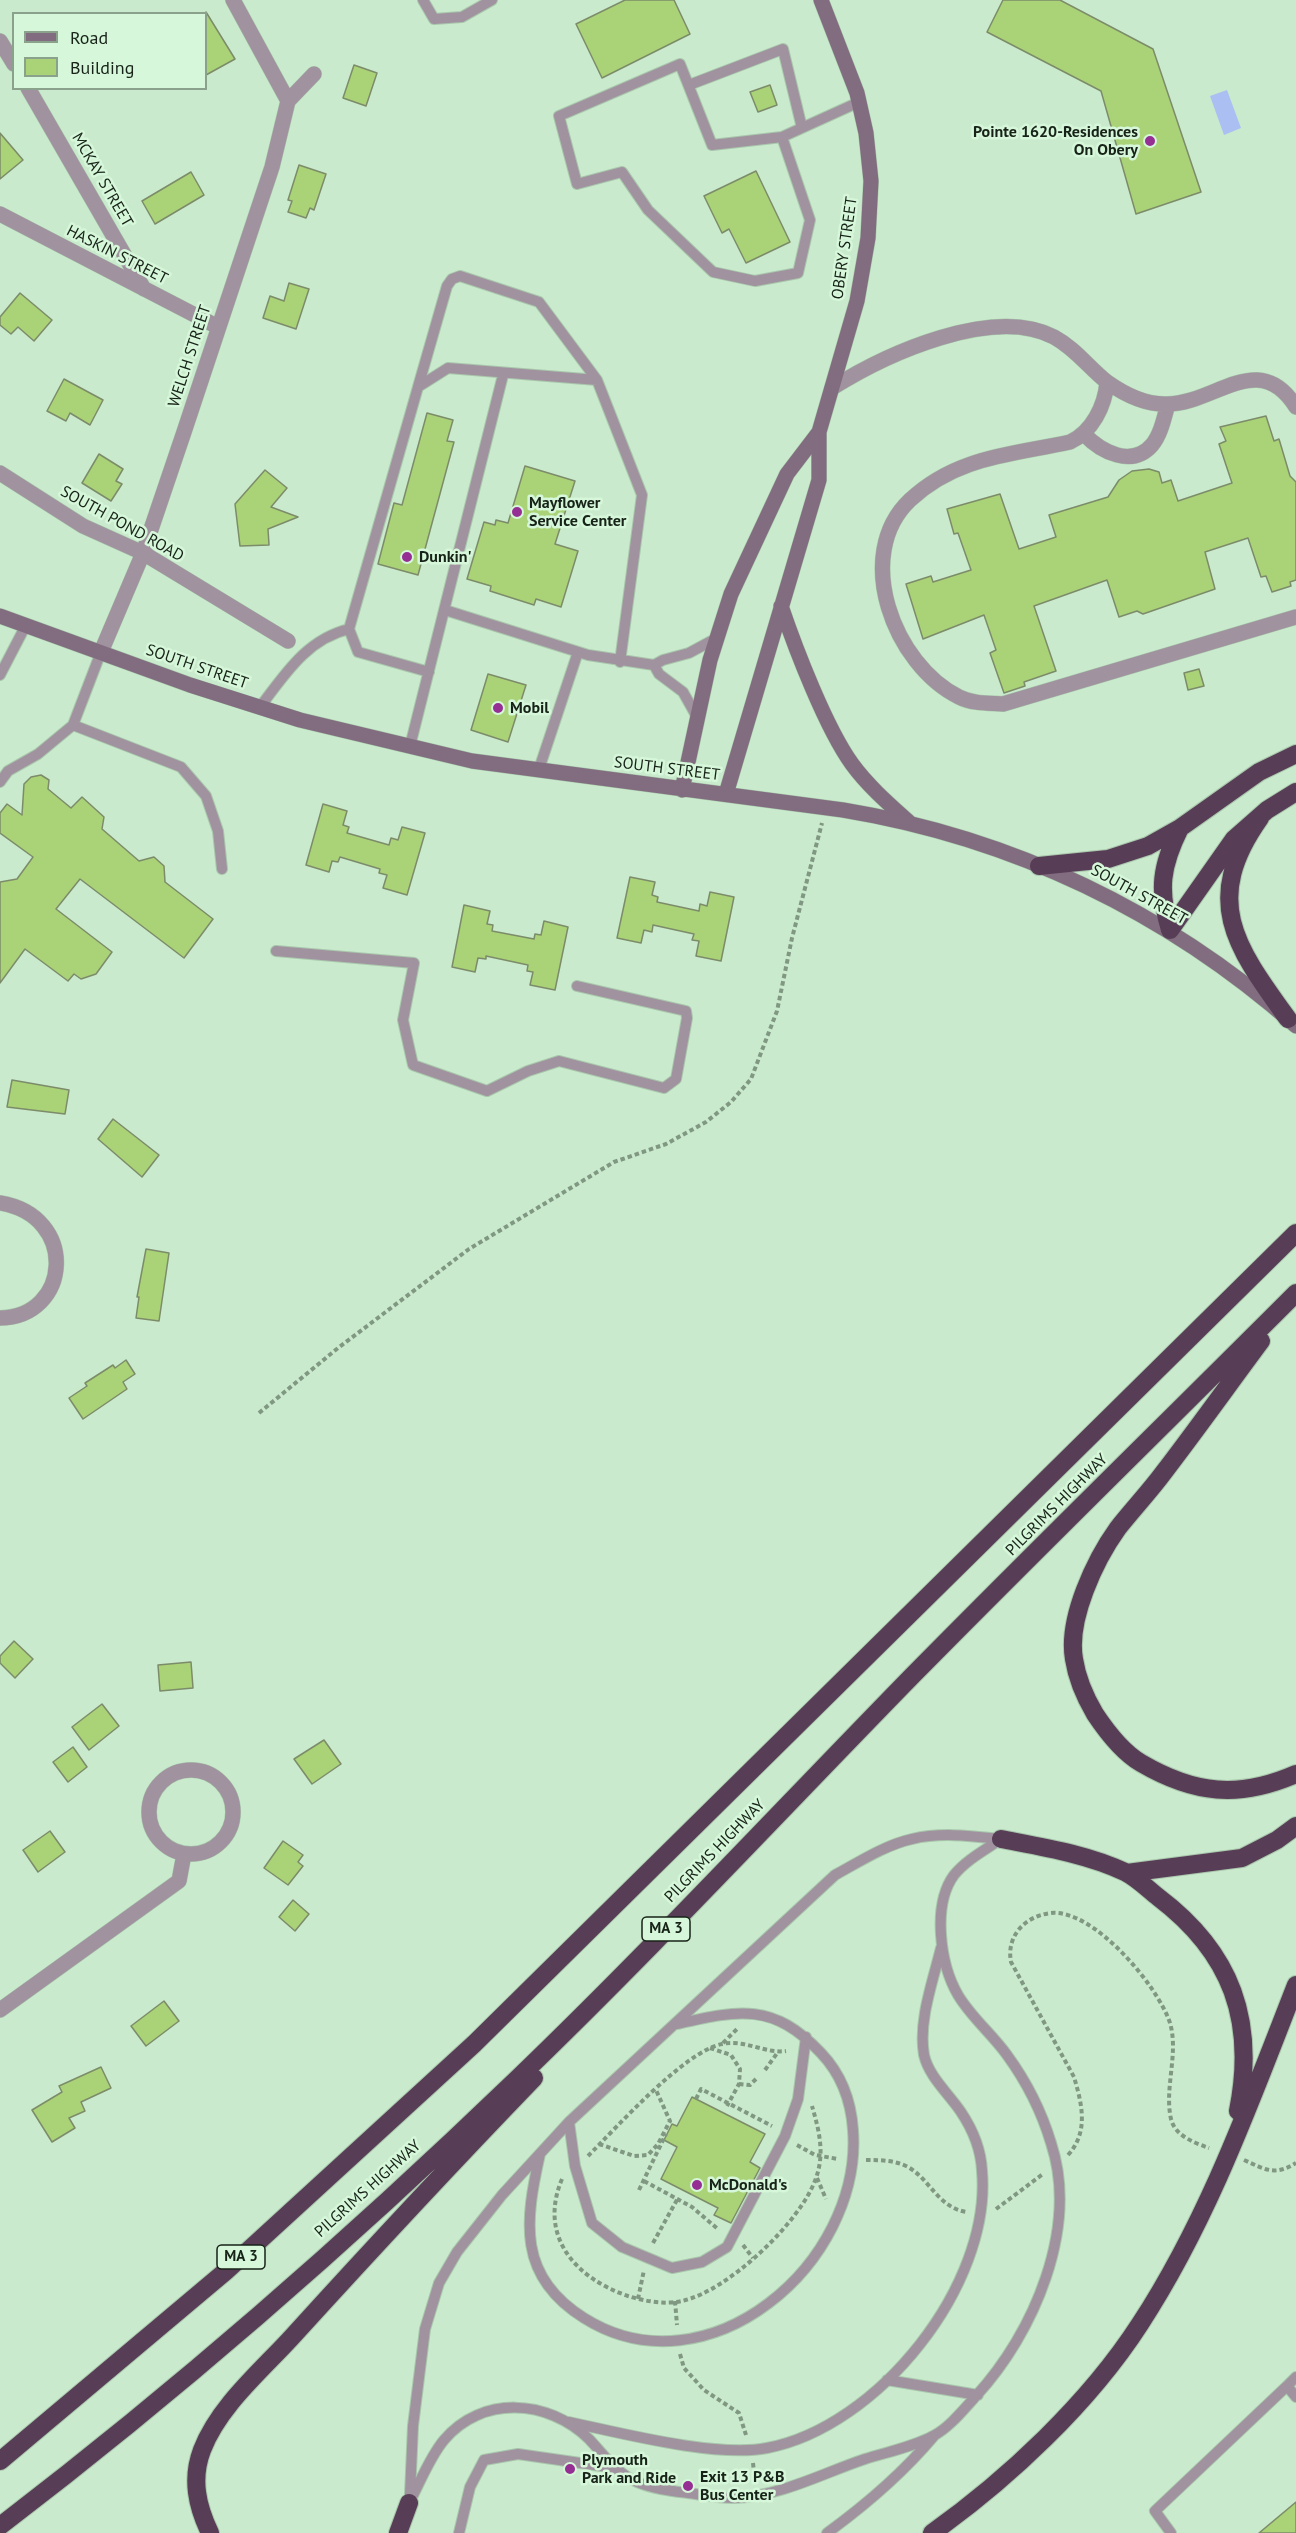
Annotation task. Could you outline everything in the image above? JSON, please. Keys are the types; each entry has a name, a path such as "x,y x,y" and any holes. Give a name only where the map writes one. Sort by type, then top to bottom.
{"highway":[{"path":"1039,866 1108,859 1148,846 1180,828 1244,782 1296,754"},
{"path":"1170,930 1196,896 1224,850 1276,803 1296,792"},
{"path":"1260,818 1248,835 1236,862 1229,912 1240,947 1292,1022"},
{"path":"1170,930 1162,906 1164,882 1167,857 1180,828"},
{"name":"PILGRIMS HIGHWAY","path":"0,2461 226,2271 474,2044 1296,1233"},
{"path":"1296,1293 1105,1549 1085,1591 1075,1625 1074,1658 1084,1695 1106,1730 1133,1759 1164,1777 1200,1788 1236,1791 1259,1788 1296,1774"},
{"name":"PILGRIMS HIGHWAY","path":"0,2526 170,2391 301,2277 509,2086 650,1947 938,1650 1296,1293"},
{"path":"1127,1873 1242,1857 1277,1840 1296,1826"},
{"path":"1001,1839 1046,1847 1127,1873 1194,1929 1215,1953 1230,1982 1240,2018 1244,2056 1234,2153"},
{"path":"210,2533 200,2512 196,2486 202,2452 215,2426 316,2311 539,2073 650,1947"},
{"path":"932,2533 991,2487 1021,2458 1106,2370 1139,2326 1174,2268 1234,2153 1296,1985"},
{"path":"398,2533 409,2503"}],"main road":[{"name":"OBERY STREET","path":"726,794 819,480 819,432 857,301 868,238 869,153 859,102 843,52 821,0"},
{"name":"OBERY STREET","path":"682,790 716,639 731,594 787,474 819,432"},
{"path":"782,606 845,754 877,792 913,825"},
{"name":"SOUTH STREET","path":"0,616 260,707 327,728 472,761 826,808 913,825 1039,866 1106,895 1170,930 1292,1022"}],"street":[{"path":"233,0 288,101 314,75"},
{"path":"0,41 12,61"},
{"name":"MCKAY STREET","path":"29,90 144,289"},
{"name":"WELCH STREET","path":"102,652 143,553 272,167 288,101"},
{"name":"HASKIN STREET","path":"0,214 218,327"},
{"path":"832,388 863,369 908,349 971,331 1005,327 1036,330 1053,336 1081,356 1107,382 1138,399 1168,404 1255,379 1269,380 1282,389 1296,407"},
{"path":"1107,382 1104,399 1084,434 1070,442 993,456 965,466 921,490 898,515 884,544 884,588 900,635 932,677 958,697 972,702 1004,704 1296,617"},
{"path":"1084,434 1110,453 1125,456 1139,453 1151,446 1157,438 1168,404"},
{"name":"SOUTH POND ROAD","path":"0,473 83,526 143,553 288,641"},
{"path":"0,1203 17,1206 34,1215 47,1229 55,1246 57,1265 52,1284 42,1299 27,1311 0,1318"},
{"path":"198,1771 208,1773 223,1785 232,1801 233,1820 219,1844 203,1853 184,1854 166,1846 153,1830 149,1811 151,1801 161,1783 169,1777 178,1773 198,1771"},
{"path":"0,2010 179,1881 184,1854"}],"lane":[{"path":"423,0 434,19 462,17 492,0"},
{"path":"688,85 783,50 802,128"},
{"path":"782,137 810,220 798,273 755,281 713,272 648,210 622,172 577,184 559,116 680,64 712,146 782,137 859,102"},
{"path":"429,672 358,652 349,629 447,286 452,279 460,276 538,302 597,380 642,495 620,662"},
{"path":"418,387 448,368 503,375 597,380"},
{"path":"410,746 503,375"},
{"path":"445,610 583,653 620,662 654,665 689,653 716,639"},
{"path":"0,675 26,625"},
{"path":"260,707 295,661 328,634 349,629"},
{"path":"0,782 8,771 38,754 73,725 102,652"},
{"path":"539,769 583,653"},
{"path":"654,665 659,674 683,692 697,717"},
{"path":"73,725 181,767 206,796 218,831 222,869"},
{"path":"276,951 414,963 403,1020 413,1065 487,1091 528,1071 560,1061 664,1088 669,1086 676,1079 687,1018 686,1011 577,986"},
{"path":"409,2503 418,2377 425,2329 439,2283 479,2223 540,2153 569,2122 835,1875 886,1848 912,1839 956,1835 1001,1839"},
{"path":"566,2422 658,2440 766,2449 797,2440 855,2406 887,2380 916,2349 956,2289 970,2261 979,2232 982,2202 982,2171 977,2141 961,2112 939,2085 924,2056 924,2020 942,1944 943,1905 953,1877 966,1863 1001,1839"},
{"path":"827,2533 869,2503 914,2461 934,2436 978,2395 1013,2346 1040,2292 1058,2224 1060,2190 1052,2144 1033,2099 1009,2057 971,2014 956,1992 942,1944"},
{"path":"540,2153 532,2189 529,2228 536,2268 546,2284 574,2312 610,2331 652,2341 678,2341 720,2332 765,2305 797,2278 823,2246 842,2209 854,2165 851,2106 836,2068 806,2037 773,2018 755,2012 729,2012 675,2025"},
{"path":"569,2122 575,2166 592,2223 622,2247 672,2268 702,2262 727,2247 792,2118 798,2099 806,2037"},
{"path":"1171,2533 1155,2511 1296,2377"},
{"path":"887,2380 978,2395"},
{"path":"1287,2386 1296,2397"},
{"path":"409,2503 442,2442 465,2420 484,2412 525,2407 546,2412 566,2422 589,2439 604,2459 636,2482 668,2490 735,2498 803,2482 934,2436"},
{"path":"459,2533 470,2487 484,2460 518,2454 617,2468"}],"path":[{"path":"260,1413 338,1348 479,1242 614,1162 666,1143 706,1122 731,1102 751,1079 777,1011 792,938 826,808"},
{"path":"786,2051 778,2052 744,2042 710,2048 691,2057 563,2176 555,2197 561,2244 579,2268 600,2286 638,2299 683,2301 725,2282 765,2249 804,2202 817,2177 822,2146 811,2102"},
{"path":"710,2048 731,2055 740,2069 738,2084 727,2106"},
{"path":"765,2070 778,2052"},
{"path":"738,2084 750,2085 756,2079"},
{"path":"639,2190 670,2121 656,2090"},
{"path":"599,2144 634,2156 648,2155 667,2132"},
{"path":"1234,2153 1267,2170 1282,2171 1296,2163"},
{"path":"817,2177 827,2202"},
{"path":"644,2181 692,2207 731,2238 744,2245 753,2258"},
{"path":"675,2301 678,2341 684,2368 704,2390 738,2413 750,2449 756,2494"}],"water":[{"path":"1227,90 1241,128 1224,135 1210,96"}],"building":[{"path":"625,0 674,0 690,34 602,78 576,24"},
{"name":"Pointe 1620-Residences On Obery","path":"1003,0 1060,0 1153,49 1201,192 1136,214 1101,91 987,32"},
{"path":"207,14 235,59 207,74"},
{"path":"354,65 377,73 366,106 343,98"},
{"path":"770,85 777,105 758,112 750,92"},
{"path":"0,133 23,160 0,179"},
{"path":"299,165 326,174 314,210 310,208 306,218 288,212 292,201 288,200"},
{"path":"756,171 790,242 746,263 729,229 722,233 704,196"},
{"path":"191,172 204,195 155,224 142,201"},
{"path":"289,283 309,289 296,329 263,318 270,296 284,301"},
{"path":"20,293 52,320 34,341 18,327 11,334 0,325 0,317"},
{"path":"64,379 103,400 90,425 70,413 66,421 47,411"},
{"path":"427,413 453,420 447,441 454,442 418,575 378,564 394,503 402,505"},
{"path":"1266,416 1274,441 1279,439 1290,476 1296,482 1296,580 1290,582 1291,586 1272,592 1266,576 1261,577 1248,538 1205,552 1215,589 1143,614 1137,611 1119,617 1107,580 1034,606 1056,671 1024,682 1025,686 1004,693 990,653 996,650 984,615 923,639 906,584 931,576 933,582 971,570 958,533 954,534 947,509 1000,494 1019,549 1056,537 1049,515 1108,497 1119,480 1132,471 1149,469 1159,472 1162,483 1171,480 1178,501 1232,483 1219,444 1226,441 1220,427"},
{"path":"99,454 123,469 116,481 122,484 111,501 82,483"},
{"path":"525,466 575,481 555,544 578,551 561,607 536,599 534,605 490,591 491,586 467,579 484,522 495,525 496,520 508,523"},
{"path":"265,470 287,488 271,507 298,517 268,529 269,545 240,546 235,504"},
{"path":"1199,669 1204,686 1188,690 1184,673"},
{"name":"Mobil","path":"488,674 526,685 508,742 471,730"},
{"path":"41,775 49,780 48,789 71,808 82,797 104,817 102,829 139,861 154,857 164,866 165,882 213,919 184,958 80,879 56,909 112,952 96,974 81,979 74,974 68,981 25,949 0,983 0,882 17,879 33,857 0,833 0,813 7,804 22,815 24,784 31,777"},
{"path":"323,804 347,811 343,825 349,827 347,833 389,845 391,838 398,840 402,827 425,833 407,895 383,888 387,875 379,873 380,869 340,857 338,862 332,861 329,872 306,865"},
{"path":"630,877 655,882 652,895 658,897 657,902 699,911 700,904 707,906 710,892 734,897 721,961 696,956 699,941 692,940 694,934 653,925 652,932 644,930 641,943 617,938"},
{"path":"464,905 490,911 487,924 493,925 492,931 534,939 535,934 541,935 544,921 568,927 555,990 530,985 533,972 527,971 528,965 486,956 486,959 478,958 475,972 452,967"},
{"path":"12,1080 69,1090 65,1114 7,1107"},
{"path":"113,1119 159,1155 142,1177 98,1139"},
{"path":"146,1249 169,1253 159,1321 136,1318 139,1297 137,1297"},
{"path":"126,1360 135,1374 123,1382 127,1389 83,1419 69,1398 87,1386 85,1383 113,1365 115,1368"},
{"path":"14,1641 33,1659 15,1678 0,1663 0,1656"},
{"path":"191,1662 193,1688 160,1691 158,1665"},
{"path":"102,1704 119,1726 89,1750 72,1727"},
{"path":"324,1740 341,1764 312,1784 294,1759"},
{"path":"73,1747 87,1767 68,1782 53,1762"},
{"path":"50,1831 65,1852 38,1872 23,1850"},
{"path":"283,1841 303,1855 298,1862 303,1866 288,1885 264,1868"},
{"path":"293,1900 309,1914 295,1931 279,1917"},
{"path":"164,2001 179,2021 146,2046 131,2026"},
{"path":"101,2067 111,2088 81,2102 85,2111 69,2118 75,2128 52,2142 32,2110 62,2092 59,2086"},
{"path":"692,2097 765,2134 750,2162 760,2168 731,2223 714,2215 718,2208 661,2179 677,2147 664,2140 672,2124 677,2126"},
{"path":"1296,2502 1296,2533 1259,2533"}],"place":[{"name":"Pointe 1620-Residences On Obery","path":"1150,141"},
{"name":"Mayflower Service Center","path":"517,512"},
{"name":"Dunkin'","path":"407,557"},
{"name":"Mobil","path":"498,708"},
{"name":"McDonald's","path":"697,2185"},
{"name":"Plymouth Park and Ride","path":"570,2469"},
{"name":"Exit 13 P&B Bus Center","path":"688,2486"}]}
